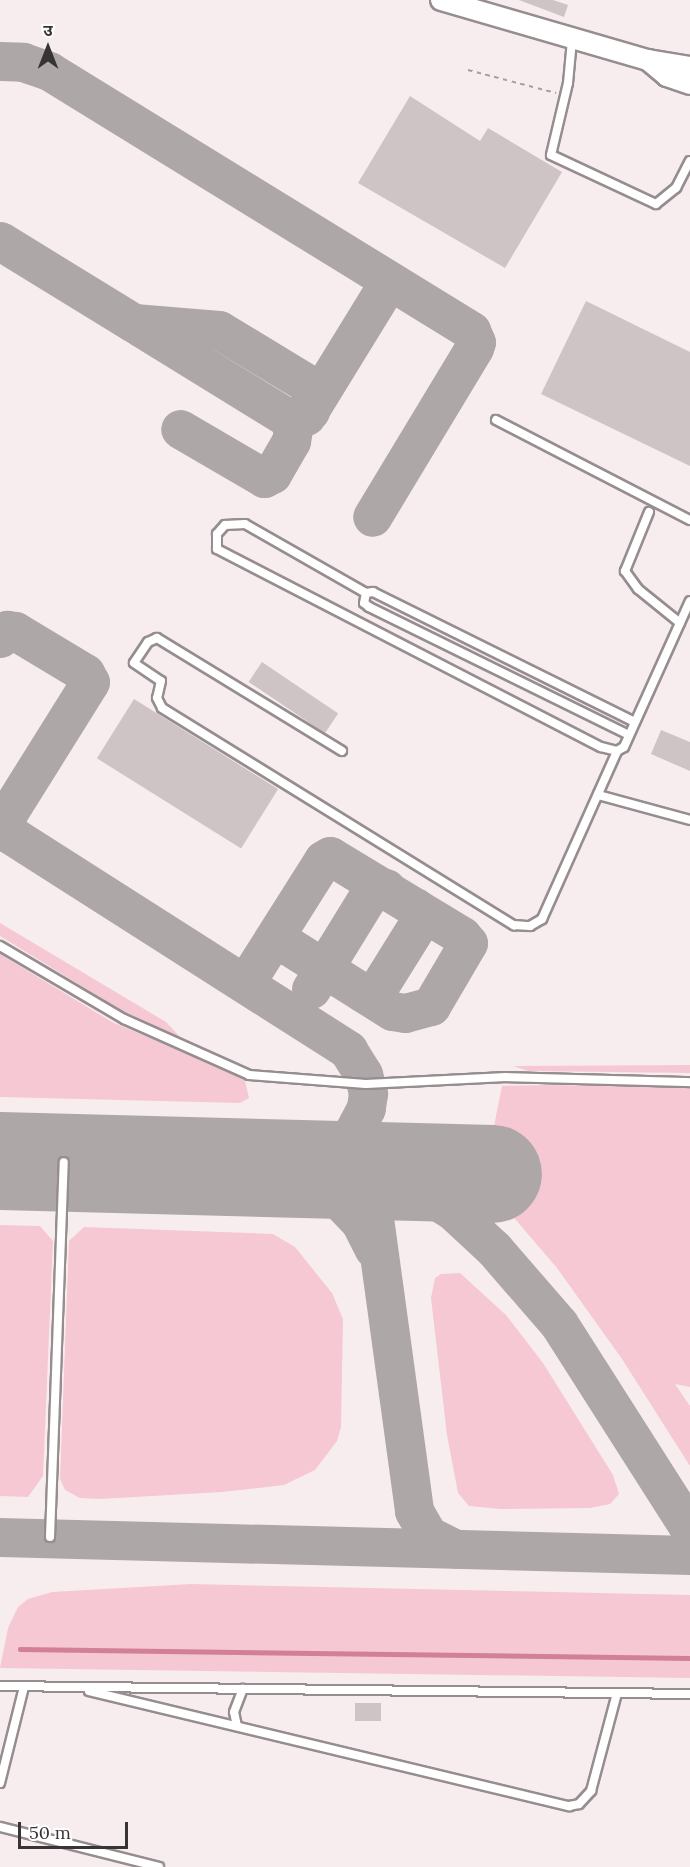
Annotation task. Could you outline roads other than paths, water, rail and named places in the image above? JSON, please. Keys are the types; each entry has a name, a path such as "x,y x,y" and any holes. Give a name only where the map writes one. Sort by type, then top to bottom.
{"street":[{"path":"441,0 648,60 690,68"},
{"path":"648,60 668,76 690,84"}],"lane":[{"path":"572,38 565,95 551,154 656,204 676,188 690,161"},
{"path":"496,420 690,520"},
{"path":"649,512 625,571 638,589 680,624"},
{"path":"617,751 601,747 218,549 217,534 225,525 245,524 366,593 373,592 635,722"},
{"path":"366,593 364,603 369,607 629,735"},
{"path":"342,751 158,638 148,642 134,663 161,681 157,698 162,708 514,925 530,926 542,919 617,751 624,747 690,601"},
{"path":"598,795 690,820"},
{"path":"0,945 124,1019 249,1075 366,1084 506,1077 690,1082"},
{"path":"50,1537 64,1162"},
{"path":"0,1686 690,1694"},
{"path":"0,1783 24,1687"},
{"path":"76,1688 569,1806 579,1804 591,1791 617,1693"},
{"path":"237,1726 234,1712 243,1689"},
{"path":"0,1827 159,1867"}],"waterway":[{"path":"20,1649 690,1658"}]}
